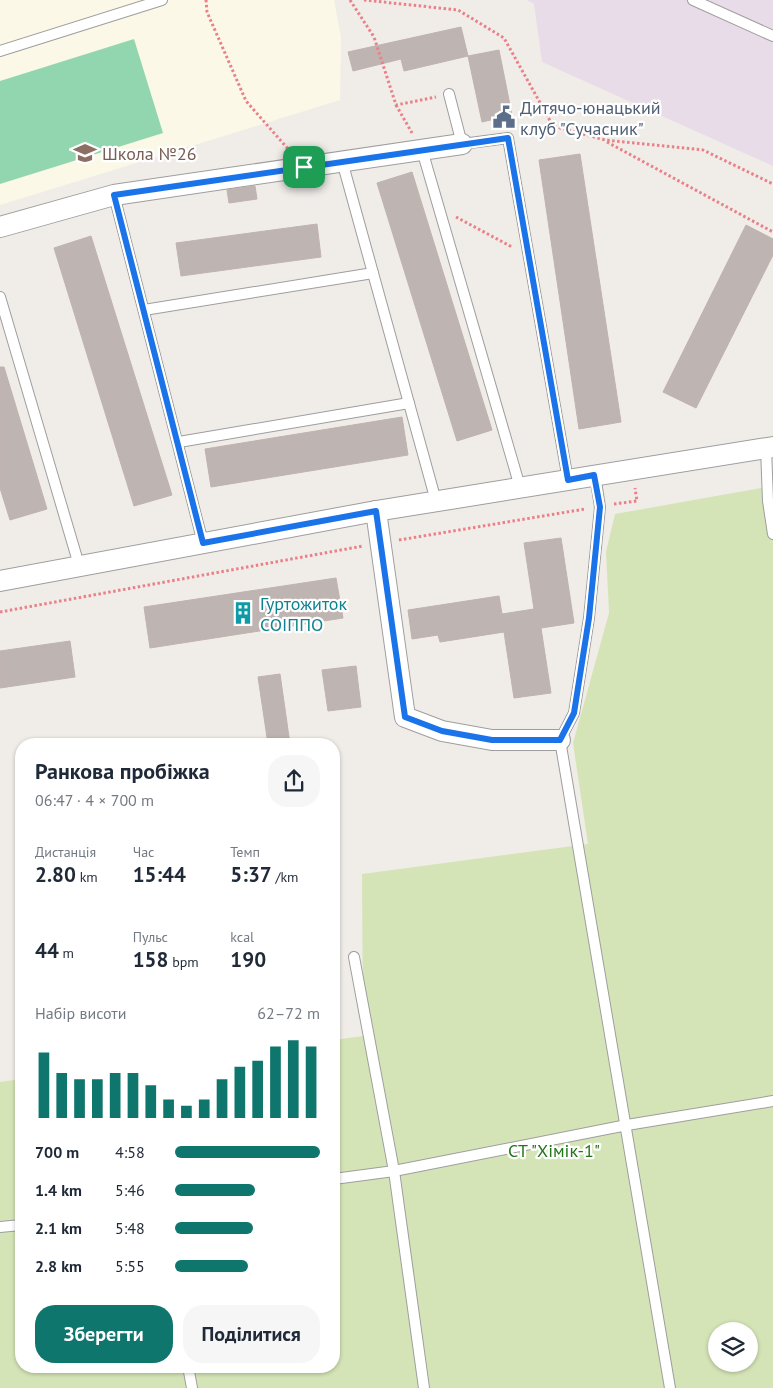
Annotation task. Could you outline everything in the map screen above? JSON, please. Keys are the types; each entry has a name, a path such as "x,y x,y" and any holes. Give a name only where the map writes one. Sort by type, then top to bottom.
{"street":[{"path":"0,228 114,195 462,144"},
{"path":"0,581 376,511 769,447"},
{"path":"376,511 405,717 442,731 492,740 560,740"}],"lane":[{"path":"0,50 162,0"},
{"path":"693,0 773,36"},
{"path":"449,94 462,144 508,138 568,480"},
{"path":"422,150 520,487"},
{"path":"342,161 436,501"},
{"path":"114,195 179,442 203,543"},
{"path":"144,310 373,273"},
{"path":"0,297 79,565"},
{"path":"179,442 409,403"},
{"path":"769,447 768,500 773,534"},
{"path":"594,475 600,507 589,618 574,713 560,740 627,1125 670,1388"},
{"path":"354,957 394,1170 424,1388"},
{"path":"340,1178 394,1170 627,1125 773,1101"},
{"path":"0,1227 15,1226"},
{"path":"189,1373 192,1388"}],"path":[{"path":"206,0 206,12 246,101 304,167"},
{"path":"350,0 374,37 396,105 422,150"},
{"path":"364,0 458,10 504,38 553,126"},
{"path":"396,105 449,94"},
{"path":"508,138 553,126 605,140 703,150 773,184"},
{"path":"605,140 773,232"},
{"path":"439,208 528,256"},
{"path":"0,612 380,543 637,500 632,469"}],"shaded area":[{"name":"Школа №26","path":"0,0 334,0 341,38 340,100 0,205"},
{"path":"527,0 773,0 773,166 542,62 534,4"}],"green space":[{"path":"134,39 163,133 0,184 0,81"},
{"name":"СТ \"Хімік-1\"","path":"773,486 773,1388 0,1388 0,1082 15,1080 15,1373 340,1373 340,1039 363,1036 362,874 588,844 573,743 609,613 606,552 615,514"}],"building":[{"path":"461,27 468,56 404,71 401,59 353,71 348,52"},
{"path":"499,50 512,115 482,122 468,56"},
{"path":"580,154 621,422 579,429 539,160"},
{"path":"412,172 492,430 457,441 377,183"},
{"path":"255,186 257,199 229,203 227,190"},
{"path":"317,224 321,257 181,276 176,243"},
{"path":"746,225 773,239 773,255 696,408 663,392"},
{"path":"91,236 172,495 134,506 54,248"},
{"path":"0,367 4,367 47,509 10,520 0,488"},
{"path":"402,417 408,455 211,487 205,449"},
{"path":"561,538 574,623 541,628 551,693 514,698 504,632 440,642 438,635 412,639 408,610 499,596 502,614 534,609 524,543"},
{"name":"Гуртожиток СОІППО","path":"336,578 343,618 150,648 144,607"},
{"path":"70,641 75,677 0,688 0,651"},
{"path":"356,666 361,707 328,711 322,670"},
{"path":"280,674 289,738 267,738 258,677"}],"place":[{"name":"Дитячо-юнацький клуб \"Сучасник\"","path":"504,117"},
{"name":"Школа №26","path":"85,153"},
{"name":"Гуртожиток СОІППО","path":"243,613"}],"route":[{"path":"508,138 568,480 594,475 600,507 589,618 574,713 560,740 492,740 442,731 405,717 376,511 203,543 179,442 114,195 304,167 508,138"}]}
